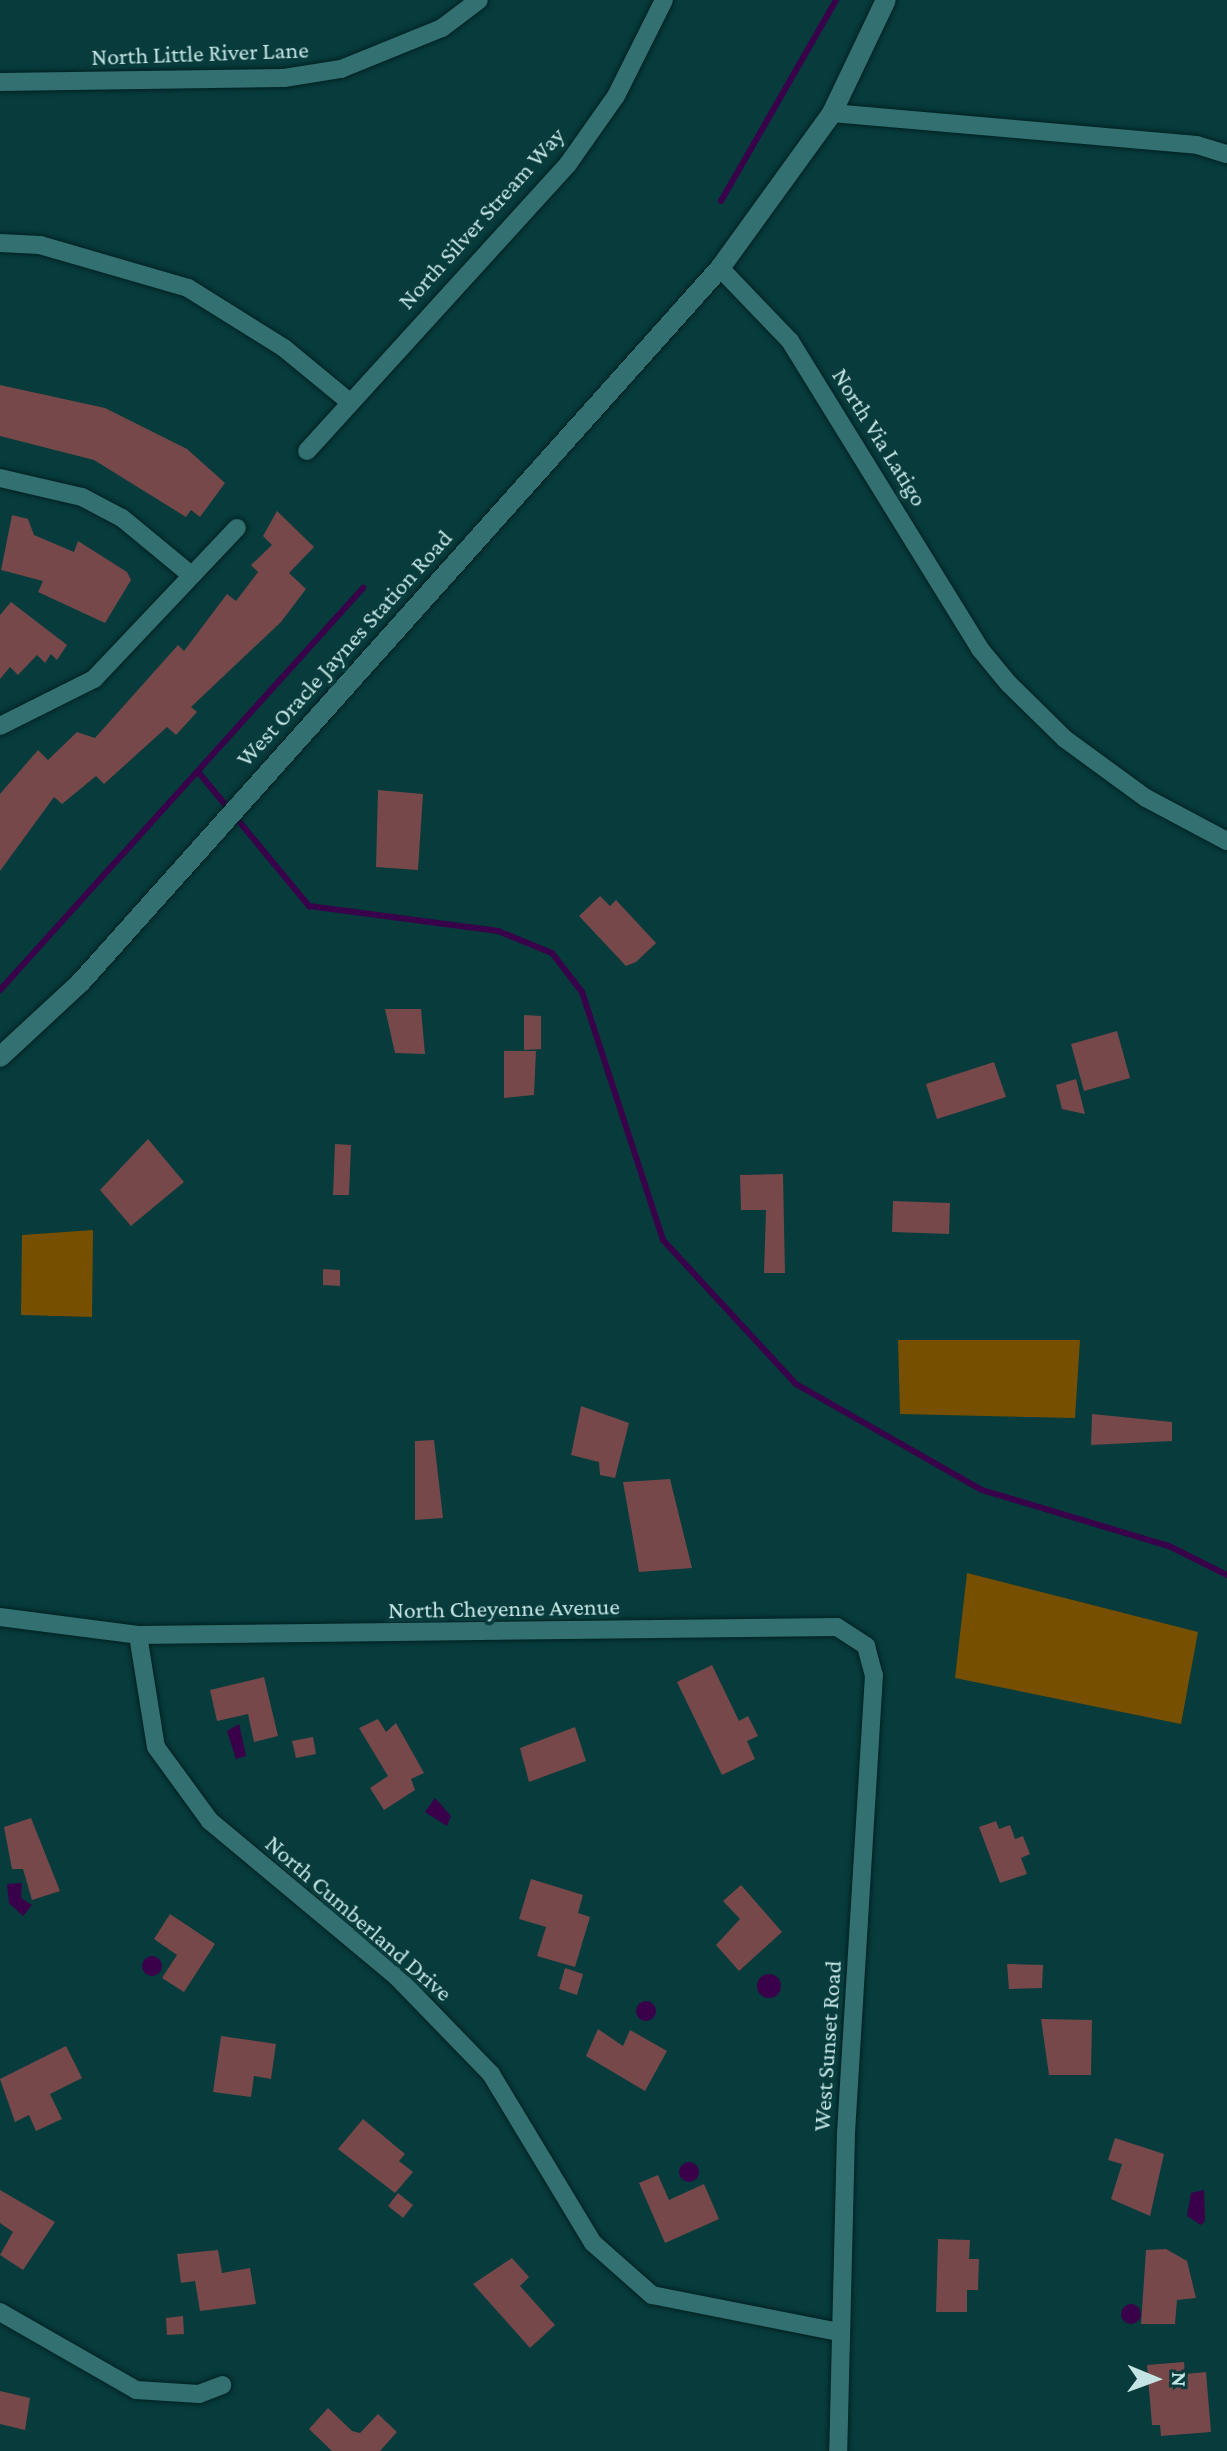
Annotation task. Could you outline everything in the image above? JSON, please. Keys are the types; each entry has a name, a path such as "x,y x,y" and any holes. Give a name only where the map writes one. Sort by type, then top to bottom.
{"street":[{"name":"North Little River Lane","path":"0,82 284,78 341,69 442,28 479,0"},
{"name":"North Silver Stream Way","path":"307,451 347,400 568,164 616,96 664,0"},
{"path":"720,268 832,113 886,0"},
{"path":"832,113 1197,145 1227,154"},
{"path":"0,243 40,245 188,288 284,348 347,400"},
{"name":"North Via Latigo","path":"720,268 790,341 980,649 1009,684 1065,739 1146,798 1227,841"},
{"name":"West Oracle Jaynes Station Road","path":"0,1057 81,982 720,268"},
{"path":"0,478 82,497 122,518 190,574"},
{"path":"0,726 94,679 190,574 237,528"},
{"name":"North Cheyenne Avenue","path":"0,1617 138,1635 837,1627 866,1646"},
{"name":"North Cumberland Drive","path":"138,1635 156,1747 210,1821 395,1975 491,2074 593,2243 652,2295 839,2332"},
{"name":"West Sunset Road","path":"838,2451 839,2332 874,1675 866,1646"},
{"path":"0,2312 136,2390 199,2394 222,2385"}],"shaded area":[{"path":"93,1230 92,1317 21,1315 22,1235"},
{"path":"898,1340 1080,1340 1075,1418 900,1414"},
{"path":"967,1573 1198,1632 1181,1724 955,1678"},
{"path":"239,1724 246,1756 236,1759 227,1731"},
{"path":"435,1798 451,1816 447,1826 425,1812"},
{"path":"22,1883 21,1898 32,1905 23,1916 9,1903 7,1884"},
{"path":"152,1956 159,1959 162,1966 159,1973 152,1976 145,1973 142,1966 145,1959"},
{"path":"769,1974 780,1981 781,1986 774,1997 769,1998 758,1991 757,1986 764,1975"},
{"path":"646,2001 653,2004 656,2011 653,2018 646,2021 639,2018 636,2011 639,2004"},
{"path":"689,2162 696,2165 699,2172 696,2179 689,2182 682,2179 679,2172 682,2165"},
{"path":"1204,2190 1205,2221 1201,2225 1187,2216 1191,2193"},
{"path":"1131,2304 1138,2307 1141,2314 1138,2321 1131,2324 1124,2321 1121,2314 1124,2307"}],"building":[{"path":"0,385 105,408 187,449 225,483 200,517 191,510 186,517 94,460 0,436"},
{"path":"277,511 314,547 289,573 306,589 281,622 191,707 197,712 176,735 167,727 104,784 96,776 62,804 54,797 0,871 0,794 38,750 48,760 77,732 95,738 178,645 184,651 227,594 236,601 258,572 251,565 272,545 263,536"},
{"path":"12,515 28,519 34,535 74,552 78,541 127,572 131,580 105,623 38,592 43,581 1,570"},
{"path":"11,602 67,645 57,660 51,654 45,663 37,655 18,675 10,667 0,679 0,615"},
{"path":"378,790 423,794 418,870 376,867"},
{"path":"600,896 610,906 616,900 656,943 636,962 626,966 579,916"},
{"path":"385,1009 421,1009 425,1054 395,1053"},
{"path":"524,1015 541,1016 541,1049 524,1050"},
{"path":"1117,1031 1130,1078 1084,1091 1071,1044"},
{"path":"504,1051 536,1051 534,1095 504,1098"},
{"path":"994,1062 1006,1097 937,1119 926,1084"},
{"path":"1076,1079 1085,1114 1062,1109 1056,1085"},
{"path":"148,1139 184,1182 131,1226 100,1190"},
{"path":"335,1144 351,1145 349,1195 333,1195"},
{"path":"783,1174 785,1273 764,1273 766,1210 741,1210 740,1175"},
{"path":"893,1201 950,1203 949,1234 892,1232"},
{"path":"323,1269 340,1270 340,1286 323,1285"},
{"path":"581,1406 629,1423 615,1478 600,1475 599,1462 571,1455"},
{"path":"1092,1414 1172,1422 1172,1441 1091,1445"},
{"path":"434,1440 443,1518 415,1520 415,1441"},
{"path":"670,1479 692,1568 639,1572 623,1482"},
{"path":"712,1665 739,1721 748,1716 758,1736 747,1741 755,1759 722,1775 677,1682"},
{"path":"264,1677 278,1736 254,1742 248,1714 217,1721 210,1690"},
{"path":"378,1719 386,1732 396,1723 424,1773 411,1779 415,1790 384,1810 370,1788 388,1776 359,1728"},
{"path":"575,1727 586,1761 529,1782 520,1748"},
{"path":"313,1737 316,1754 296,1758 292,1741"},
{"path":"31,1818 60,1891 32,1900 23,1869 12,1869 4,1827"},
{"path":"996,1821 999,1829 1010,1825 1015,1839 1023,1836 1030,1854 1021,1858 1027,1874 1000,1883 979,1827"},
{"path":"531,1879 583,1895 578,1913 590,1917 575,1967 537,1956 546,1927 519,1919"},
{"path":"741,1885 782,1932 739,1971 716,1945 740,1919 723,1901"},
{"path":"170,1914 215,1944 184,1992 162,1978 177,1955 154,1939"},
{"path":"1007,1964 1043,1965 1042,1988 1009,1989"},
{"path":"565,1968 583,1974 577,1995 559,1989"},
{"path":"1041,2019 1092,2020 1091,2075 1049,2075"},
{"path":"598,2029 623,2046 630,2030 667,2051 645,2091 586,2056"},
{"path":"221,2036 276,2044 271,2079 254,2076 251,2097 213,2092"},
{"path":"66,2046 82,2078 50,2094 62,2119 36,2131 29,2115 15,2122 0,2079"},
{"path":"363,2119 405,2154 399,2161 413,2172 395,2193 338,2149"},
{"path":"1115,2138 1164,2154 1150,2216 1111,2199 1122,2164 1108,2160"},
{"path":"658,2175 669,2200 704,2184 719,2219 665,2243 639,2183"},
{"path":"0,2190 55,2222 23,2270 0,2255 13,2232 0,2223"},
{"path":"398,2193 413,2205 403,2218 388,2206"},
{"path":"938,2239 970,2240 969,2259 979,2259 978,2290 967,2290 967,2312 936,2312"},
{"path":"1166,2249 1187,2261 1196,2298 1177,2300 1175,2324 1141,2324 1146,2250"},
{"path":"218,2250 222,2273 250,2268 256,2304 200,2311 195,2281 181,2283 177,2254"},
{"path":"512,2258 529,2277 520,2286 555,2325 530,2348 473,2284"},
{"path":"183,2316 184,2334 167,2335 166,2318"},
{"path":"1184,2362 1185,2374 1206,2372 1211,2432 1161,2436 1160,2425 1152,2425 1147,2365"},
{"path":"0,2391 30,2398 25,2430 0,2424"},
{"path":"328,2408 352,2431 360,2433 378,2414 397,2432 380,2451 332,2451 309,2429"}],"waterway":[{"path":"721,201 836,0"},
{"path":"0,990 363,588"},
{"path":"199,773 309,906 498,931 552,953 582,992 663,1240 796,1384 982,1490 1169,1546 1227,1575"}]}
